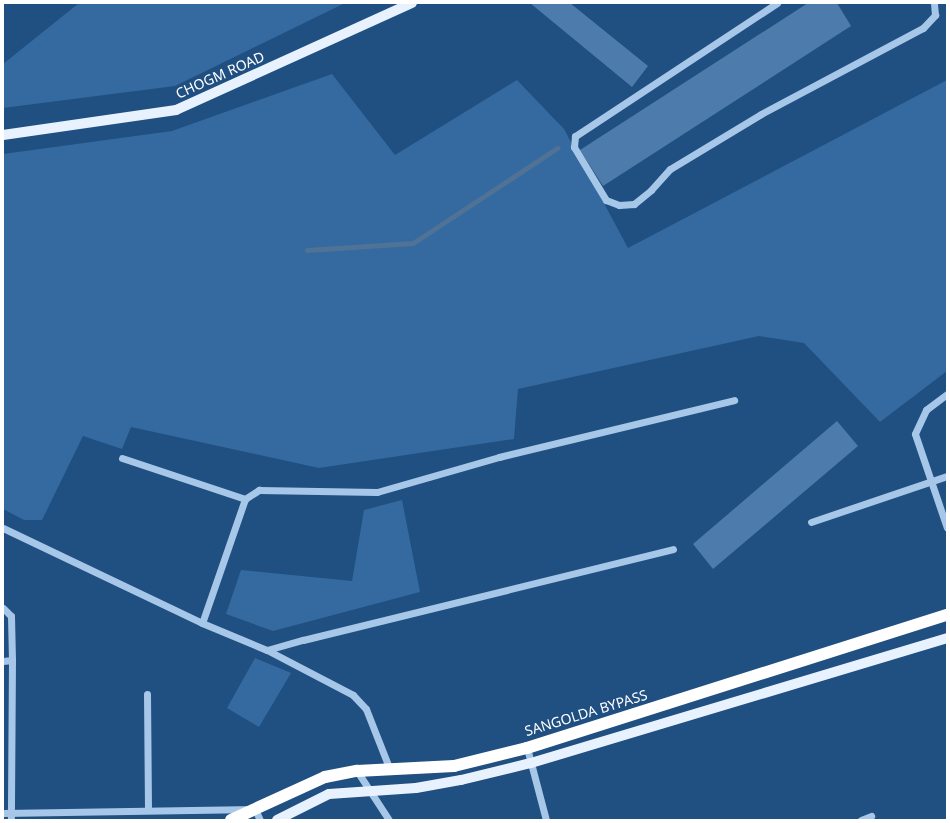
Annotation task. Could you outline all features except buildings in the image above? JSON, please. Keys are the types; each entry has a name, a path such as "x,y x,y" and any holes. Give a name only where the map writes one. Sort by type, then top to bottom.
{"highway":[{"name":"SANGOLDA BYPASS","path":"231,820 257,815 324,778 357,771 454,766 526,748 947,615"}],"main road":[{"name":"CHOGM ROAD","path":"3,135 176,110 412,3"},
{"path":"277,820 329,794 424,787 531,763 947,638"}],"street":[{"path":"777,3 575,136 574,147 606,200 619,206 634,204 651,190 670,169 761,114 923,28 935,15 934,3"},
{"path":"947,394 926,410 915,434 947,528"},
{"path":"202,623 245,499 259,490 377,492 499,457 734,400"},
{"path":"122,458 245,499"},
{"path":"811,522 932,483 947,476"},
{"path":"3,528 202,623 268,650 353,695 366,709 390,770"},
{"path":"268,650 303,640 673,549"},
{"path":"3,608 11,616 11,816"},
{"path":"3,661 12,660"},
{"path":"147,694 148,810"},
{"path":"526,748 546,820"},
{"path":"357,771 389,820"},
{"path":"3,813 11,816 148,810 257,815"},
{"path":"861,820 871,816"}],"shaded area":[{"path":"79,3 345,3 175,86 3,108 3,64"},
{"path":"332,74 395,155 517,80 564,129 628,248 947,80 947,371 880,422 804,343 759,336 518,389 514,439 319,468 131,427 122,449 83,436 42,520 24,520 3,509 3,154 172,131"},
{"path":"402,500 420,592 273,631 226,614 241,570 352,581 364,510"},
{"path":"255,658 291,673 259,727 227,708"}],"waterway":[{"path":"307,250 413,243 557,148"}]}
